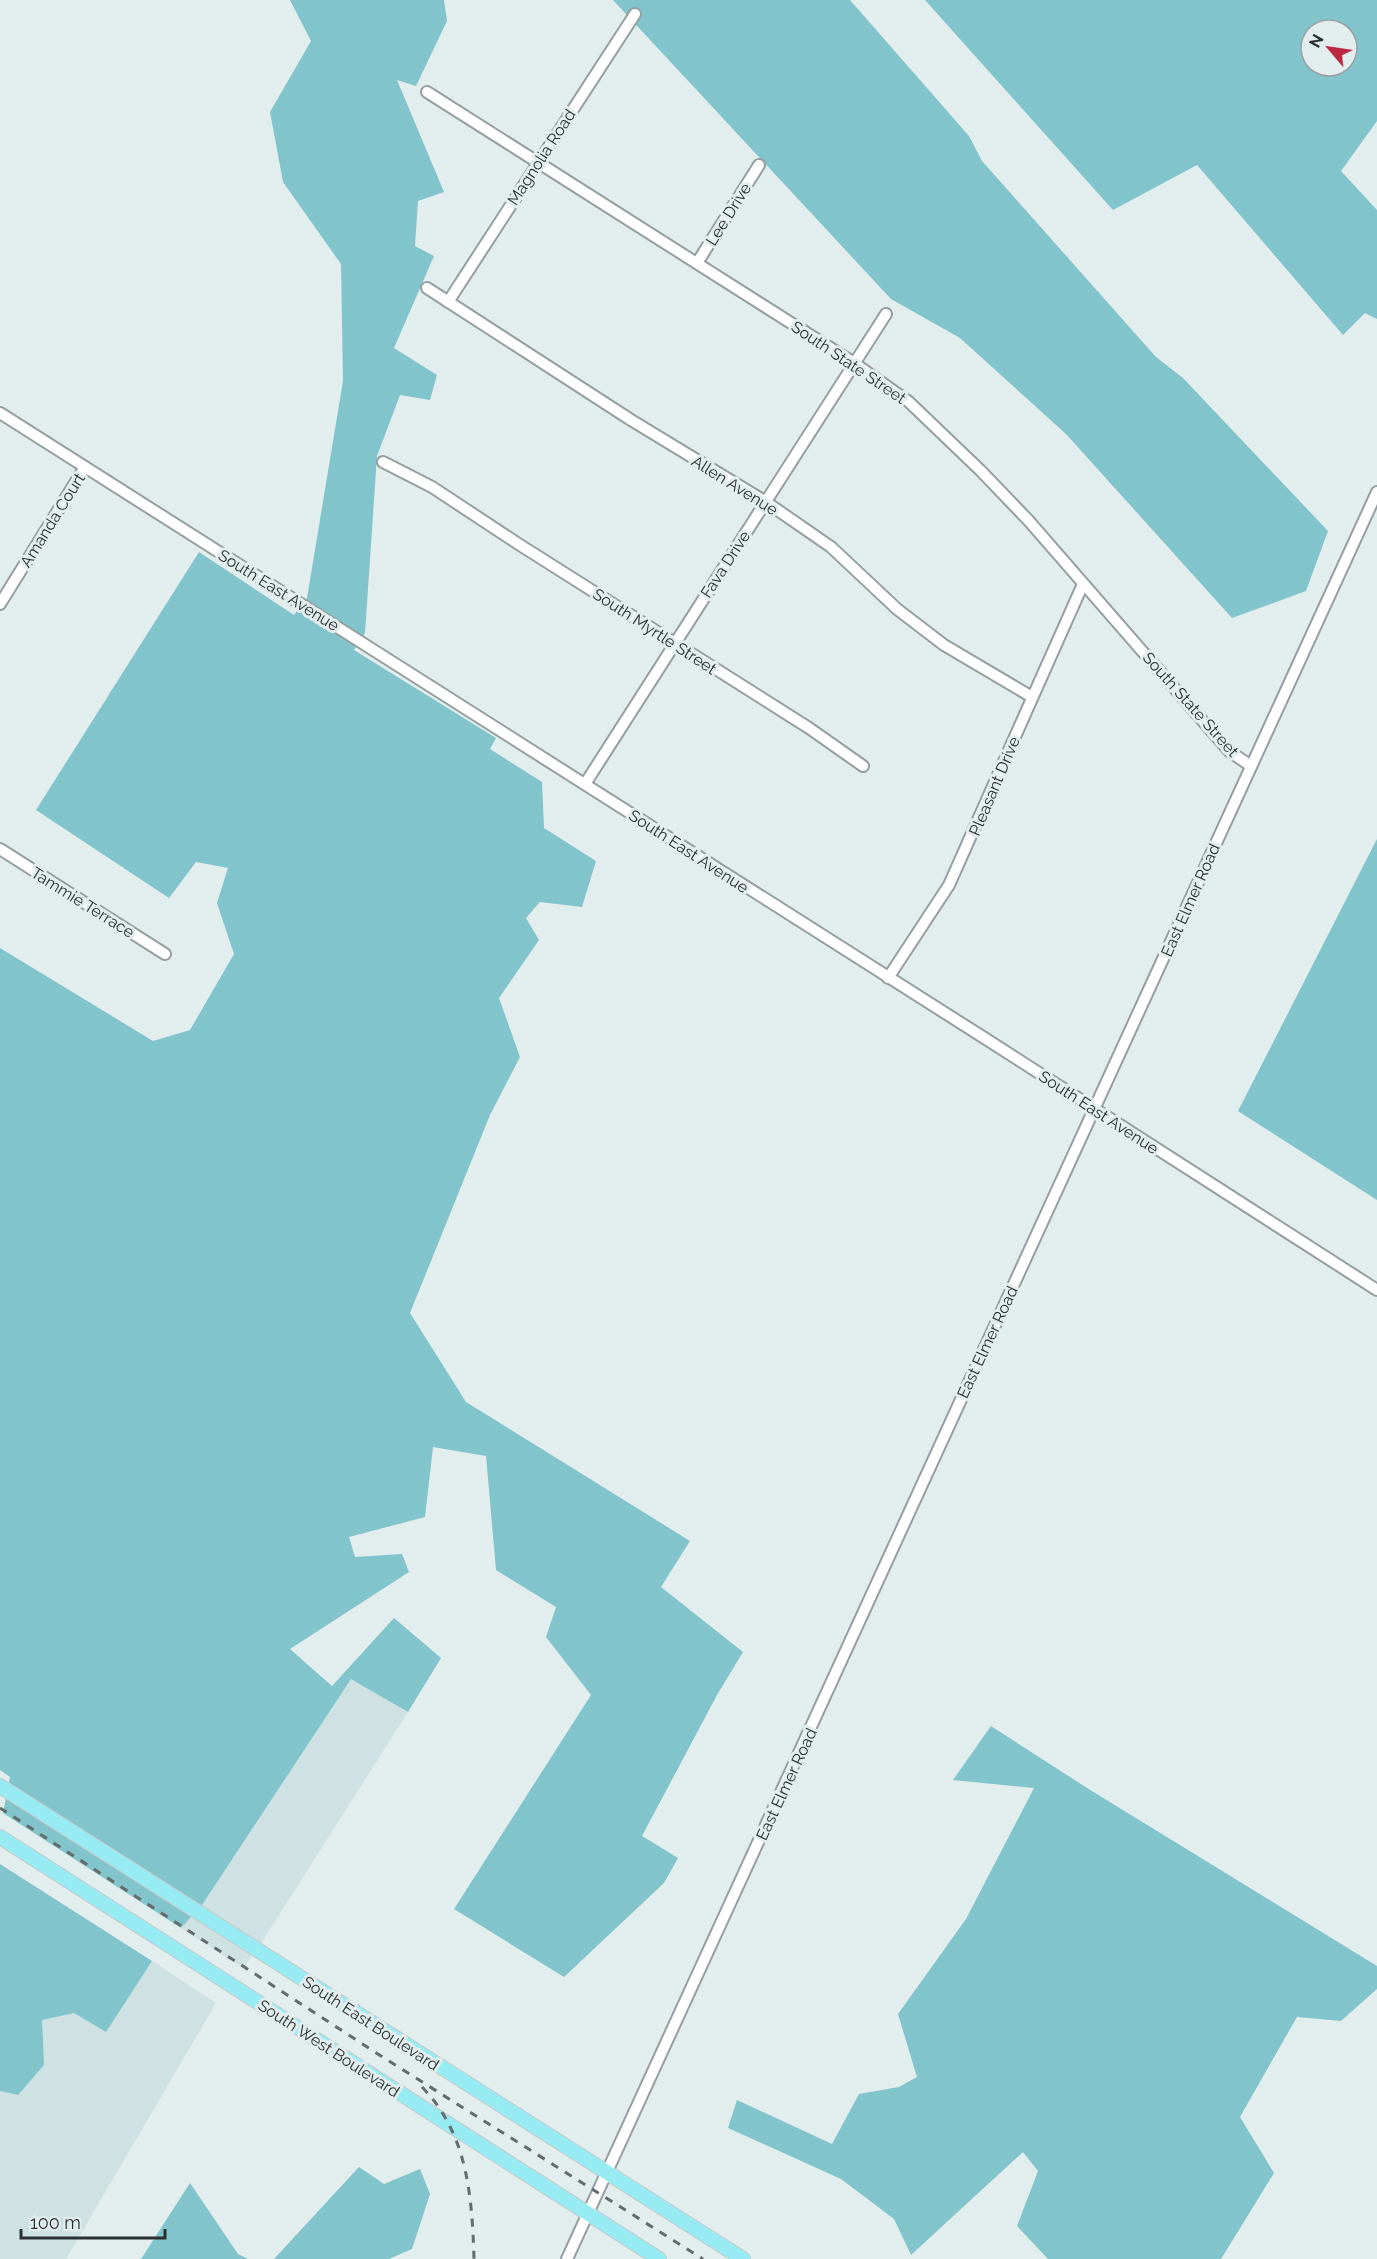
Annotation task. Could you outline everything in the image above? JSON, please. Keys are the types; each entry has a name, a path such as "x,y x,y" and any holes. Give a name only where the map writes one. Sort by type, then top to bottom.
{"main road":[{"name":"South East Boulevard","path":"0,1786 744,2259"},
{"name":"South West Boulevard","path":"0,1837 659,2259"}],"street":[{"name":"Magnolia Road","path":"448,302 635,14"},
{"name":"South State Street","path":"427,92 854,363 909,402 1003,494 1135,641 1229,751 1251,766"},
{"name":"Lee Drive","path":"697,263 759,165"},
{"name":"Allen Avenue","path":"427,288 631,420 765,502 831,547 897,609 944,645 1032,697"},
{"name":"Fava Drive","path":"585,784 886,314"},
{"name":"South East Avenue","path":"0,413 1377,1290"},
{"name":"South Myrtle Street","path":"383,462 409,474 447,497 810,729 863,766"},
{"name":"Amanda Court","path":"0,604 85,467"},
{"name":"East Elmer Road","path":"567,2259 1377,492"},
{"name":"Pleasant Drive","path":"888,978 949,885 1083,584"},
{"name":"Tammie Terrace","path":"0,849 165,954"}],"shaded area":[{"path":"290,0 444,0 447,21 416,86 397,80 444,192 418,201 415,246 434,256 394,348 437,375 430,400 400,395 377,456 365,633 354,650 496,738 490,749 542,782 544,828 596,861 582,907 540,902 526,918 539,940 499,998 520,1057 490,1115 410,1313 466,1402 690,1541 661,1587 743,1652 717,1695 642,1836 678,1858 664,1883 564,1977 454,1909 591,1695 546,1637 556,1607 496,1570 486,1456 433,1447 425,1517 349,1537 355,1557 402,1554 409,1572 290,1649 332,1686 394,1618 441,1658 408,1712 351,1679 202,1905 181,1928 3,1813 10,1777 0,1770 0,948 153,1041 190,1030 234,954 217,903 228,868 196,862 169,898 36,810 199,552 294,615 307,598 343,381 341,264 283,182 270,112 311,41"},
{"path":"613,0 850,0 969,136 982,161 1156,357 1183,378 1328,531 1306,591 1232,618 1066,434 960,338 891,299"},
{"path":"925,0 1377,0 1377,121 1341,171 1377,210 1377,319 1365,313 1343,335 1197,165 1113,210"},
{"path":"1377,839 1377,1200 1238,1111"},
{"path":"351,1678 408,1712 260,1945 243,1968 181,1928 202,1905"},
{"path":"991,1726 1087,1788 1377,1966 1377,1989 1341,2021 1297,2017 1240,2117 1274,2173 1221,2259 1048,2259 1017,2226 1038,2171 1023,2152 911,2255 894,2219 841,2179 728,2128 737,2100 832,2144 859,2094 899,2087 917,2077 898,2014 966,1919 1034,1788 953,1780"},
{"path":"0,1864 152,1961 106,2032 74,2013 42,2020 44,2065 18,2095 0,2091"},
{"path":"152,1961 216,2003 66,2259 0,2259 0,2091 18,2095 42,2020 146,1967"},
{"path":"359,2167 384,2184 420,2169 430,2194 412,2249 389,2259 274,2259"},
{"path":"190,2183 238,2254 248,2259 141,2259"}],"railway":[{"path":"0,1808 381,2056 703,2259"},
{"path":"422,2087 437,2105 458,2146 469,2190 474,2259"}]}
